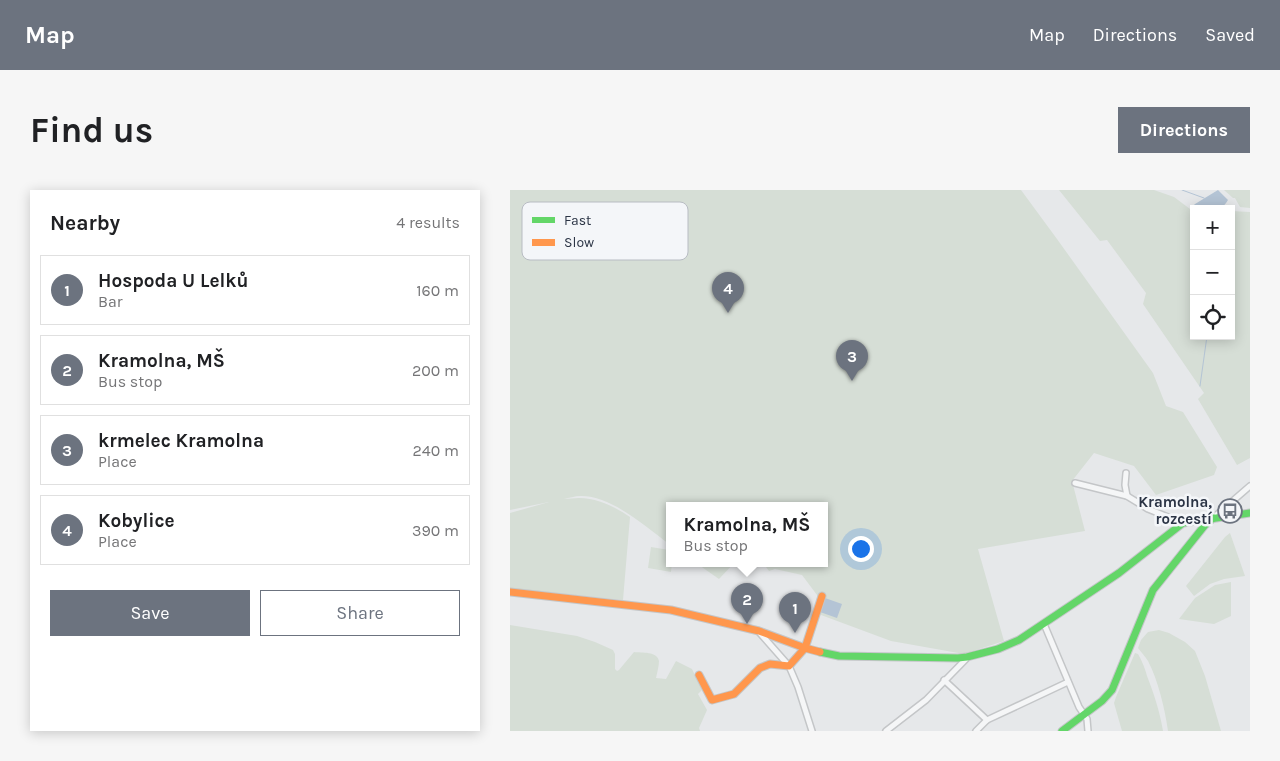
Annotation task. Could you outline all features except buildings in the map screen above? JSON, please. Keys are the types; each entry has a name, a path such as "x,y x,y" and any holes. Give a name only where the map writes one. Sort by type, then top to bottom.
{"street":[{"path":"1126,473 1125,485 1127,496"},
{"path":"1075,483 1127,496 1148,509 1183,523"},
{"path":"1062,731 1102,701 1112,690 1153,590 1205,525 1250,486"},
{"path":"510,592 671,610 759,631 823,654 839,656 958,658 989,652 1019,640 1119,573 1183,523 1250,513"},
{"path":"789,666 805,648 822,596"},
{"path":"1044,624 1068,682 1086,718 1088,731"},
{"path":"759,631 789,666 812,731"},
{"path":"886,731 926,700 967,657"},
{"path":"699,675 712,700 734,694 760,668 770,664 789,666"},
{"path":"944,680 987,720"},
{"path":"976,731 987,720 1068,682"}],"shaded area":[{"path":"510,190 1021,190 1153,373 1166,406 1183,412 1217,467 1214,475 1156,495 1134,466 1094,453 1072,481 1085,531 978,549 1004,641 964,654 891,641 821,615 820,599 802,575 775,569 769,571 766,567 828,567 828,502 666,502 666,542 616,506 592,497 580,496 564,499 586,498 600,501 630,517 623,600 510,588 510,513 549,502 510,510"},
{"path":"1059,190 1154,190 1174,197 1190,209 1190,340 1235,340 1235,211 1250,212 1250,458 1237,465 1198,399 1204,393 1143,304 1146,293 1107,240 1100,241"},
{"path":"1224,190 1250,190 1250,208 1240,207 1235,198"},
{"path":"1230,533 1245,576 1224,579 1210,584 1194,596 1186,586"},
{"path":"651,547 666,550 666,567 672,567 671,572 648,568"},
{"path":"702,567 730,567 719,579"},
{"path":"1231,582 1231,616 1214,624 1179,619 1195,598 1215,585"},
{"path":"510,625 577,636 595,642 613,650 615,654 615,669 617,671 634,652 649,653 658,658 656,678 666,679 676,661 692,669 702,690 698,694 707,710 699,728 700,731 510,731"},
{"path":"1159,630 1185,642 1195,651 1205,676 1221,731 1168,731 1155,677 1148,661 1138,648 1141,640 1148,632"},
{"path":"1135,653 1138,654 1144,667 1163,731 1122,731 1114,703"}],"water":[{"path":"1218,190 1228,200 1224,205 1195,204"},
{"path":"825,598 842,604 837,618 820,612"}],"waterway":[{"path":"1182,190 1204,198"},
{"path":"1200,386 1206,340"}],"traffic: fast":[{"path":"820,652 839,656 958,658 998,649 1019,640 1119,573 1183,523 1250,513"},
{"path":"1062,731 1102,701 1112,690 1153,590 1205,525 1213,518"}],"traffic: slow":[{"path":"510,592 671,610 759,631 820,652"},
{"path":"699,675 712,700 734,694 760,668 770,664 789,666 805,648 822,596"}],"place":[{"name":"Kobylice","path":"728,313"},
{"name":"krmelec Kramolna","path":"852,381"},
{"name":"Kramolna, rozcestí","path":"1230,511"},
{"name":"Kramolna, MŠ","path":"747,624"},
{"name":"Hospoda U Lelků","path":"795,633"}]}
